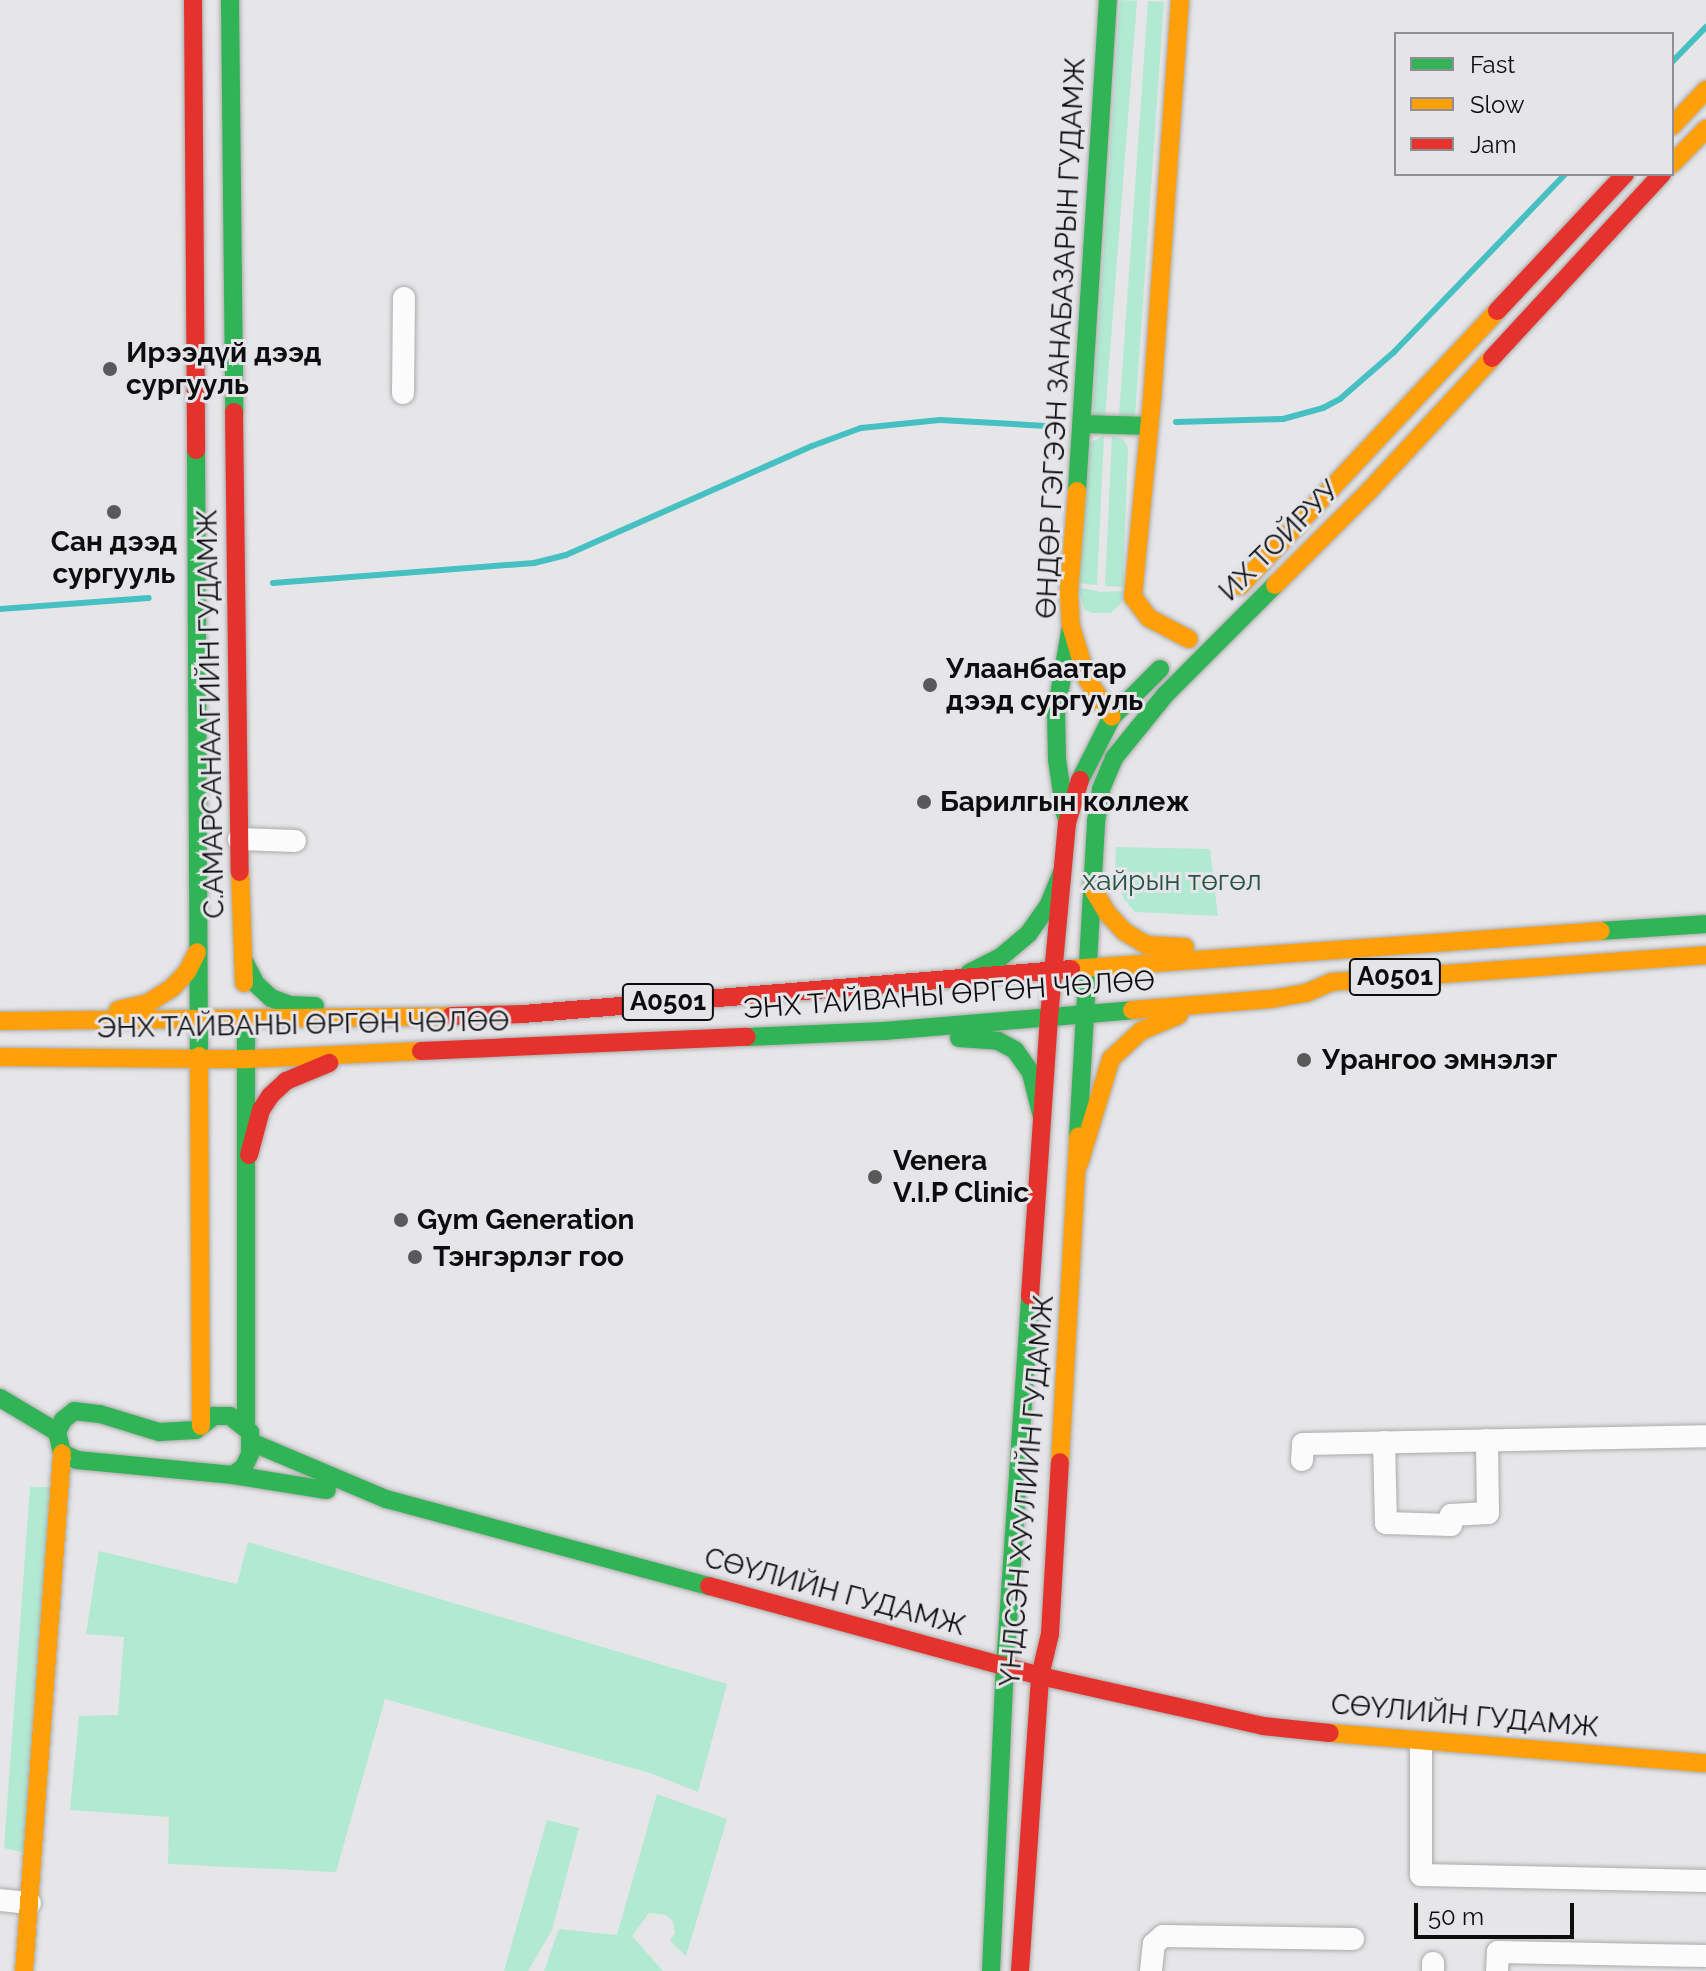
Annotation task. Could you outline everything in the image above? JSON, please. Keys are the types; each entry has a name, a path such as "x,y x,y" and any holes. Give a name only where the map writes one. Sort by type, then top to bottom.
{"main road":[{"name":"С.АМАРСАНААГИЙН ГУДАМЖ","path":"193,0 201,1426"},
{"name":"С.АМАРСАНААГИЙН ГУДАМЖ","path":"230,0 239,839 249,1155 249,1434"},
{"name":"ӨНДӨР ГЭГЭЭН ЗАНАБАЗАРЫН ГУДАМЖ","path":"1108,0 1083,424 1069,593 1071,626 1087,679 1112,717"},
{"path":"1049,1017 1067,823 1081,776 1112,717 1194,634 1149,618 1133,597 1149,426 1180,0"},
{"path":"1674,124 1706,90"},
{"path":"1674,162 1706,129"},
{"name":"ИХ ТОЙРУУ","path":"1230,596 1623,176"},
{"name":"ИХ ТОЙРУУ","path":"1087,1015 1099,800 1114,758 1165,695 1369,491 1660,176"},
{"path":"1083,424 1149,426"},
{"path":"1067,823 1057,759 1056,712 1071,626"},
{"path":"962,976 1002,956 1029,933 1049,904 1062,871"},
{"path":"1094,891 1107,913 1125,932 1147,945 1324,953"},
{"name":"ЭНХ ТАЙВАНЫ ӨРГӨН ЧӨЛӨӨ","path":"0,1021 523,1014 962,976 1706,924"},
{"path":"79,1018 148,1003 172,988 187,972 197,952"},
{"name":"ЭНХ ТАЙВАНЫ ӨРГӨН ЧӨЛӨӨ","path":"0,1057 247,1059 350,1056 884,1031 1201,1005 1306,993 1332,982 1706,955"},
{"path":"243,959 255,983 271,998 290,1005 345,1006 422,1015"},
{"path":"1079,1164 1111,1059 1141,1031 1201,1005"},
{"name":"ҮНДСЭН ХУУЛИЙН ГУДАМЖ","path":"1020,1971 1040,1676 1050,1634 1087,1015"},
{"name":"ҮНДСЭН ХУУЛИЙН ГУДАМЖ","path":"991,1971 1005,1666 1049,1017"},
{"path":"884,1031 998,1041 1015,1050 1031,1073 1042,1117"},
{"path":"249,1155 261,1110 270,1096 304,1072 350,1056"},
{"path":"0,1398 57,1432 62,1453 24,1971"},
{"name":"СӨҮЛИЙН ГУДАМЖ","path":"57,1432 63,1420 74,1411 100,1414 159,1432 179,1433 201,1426 214,1416 230,1416 249,1434 386,1499 1040,1676 1263,1726 1421,1743 1706,1763"},
{"path":"233,1475 244,1467 249,1434"},
{"path":"62,1453 77,1460 233,1475 386,1499"}],"street":[{"path":"403,393 404,298"},
{"path":"239,839 295,841"},
{"path":"1302,1460 1303,1444 1706,1436"},
{"path":"1384,1442 1386,1523 1451,1525 1451,1515 1488,1513 1487,1440"},
{"path":"1421,1743 1421,1875 1706,1881"},
{"path":"0,1900 30,1903"},
{"path":"1151,1971 1154,1944 1163,1936 1353,1939"},
{"path":"1497,1971 1498,1952 1706,1956"}],"green space":[{"path":"1120,0 1137,1 1105,417 1093,416"},
{"path":"1148,1 1164,2 1135,418 1119,417"},
{"path":"1104,436 1097,585 1078,583 1087,444"},
{"path":"1112,436 1123,439 1128,447 1123,587 1105,586"},
{"path":"1078,587 1101,592 1124,591 1122,602 1111,613 1092,613 1084,609"},
{"name":"хайрын төгөл","path":"1116,847 1210,849 1218,916 1135,912 1123,898 1115,871"},
{"path":"30,1487 56,1487 26,1853 4,1848"},
{"path":"248,1542 727,1684 698,1792 650,1773 385,1699 336,1872 168,1864 169,1817 70,1810 79,1716 118,1715 124,1637 86,1634 99,1551 237,1584"},
{"path":"657,1794 727,1819 686,1956 670,1941 675,1933 673,1921 666,1915 649,1913 632,1936 663,1971 544,1971 559,1929 617,1935"},
{"path":"547,1820 579,1828 552,1930 528,1971 504,1971"}],"waterway":[{"path":"1674,60 1706,27"},
{"path":"1176,422 1283,419 1323,408 1340,399 1394,352 1563,176"},
{"path":"273,583 534,563 566,555 812,446 861,428 940,420 1046,426"},
{"path":"0,609 149,598"}],"traffic: fast":[{"path":"230,0 234,412"},
{"path":"1077,491 1108,0"},
{"path":"1083,424 1149,426"},
{"path":"196,450 199,1056"},
{"path":"1078,1136 1096,822 1101,789 1114,758 1165,695 1275,585"},
{"path":"1065,814 1057,759 1056,712 1071,626"},
{"path":"1080,780 1112,717 1160,669"},
{"path":"969,973 1002,956 1029,933 1049,904 1062,871"},
{"path":"1601,931 1706,924"},
{"path":"243,959 255,983 271,998 290,1005 315,1006"},
{"path":"747,1037 884,1031 1132,1010"},
{"path":"246,1037 246,1426"},
{"path":"959,1038 998,1041 1015,1050 1031,1073 1042,1117"},
{"path":"991,1971 1005,1666 1030,1296"},
{"path":"0,1398 57,1432"},
{"path":"74,1411 100,1414 159,1432 196,1430 214,1416 230,1416 250,1432 250,1454 244,1467 233,1475 77,1460 62,1453 57,1432 63,1420 74,1411"},
{"path":"251,1442 386,1499 709,1586"},
{"path":"233,1475 327,1490"}],"traffic: slow":[{"path":"1180,0 1152,399 1133,597 1149,618 1189,639"},
{"path":"1674,124 1706,90"},
{"path":"1674,162 1706,129"},
{"path":"1240,586 1497,311"},
{"path":"1275,585 1369,491 1492,358"},
{"path":"1077,491 1069,593 1071,626 1087,679 1112,717"},
{"path":"240,872 244,983"},
{"path":"1094,891 1107,913 1125,932 1147,945 1185,947"},
{"path":"1071,969 1601,931"},
{"path":"118,1010 148,1003 172,988 187,972 197,952"},
{"path":"1132,1010 1271,999 1306,993 1332,982 1706,955"},
{"path":"1079,1164 1111,1059 1141,1031 1179,1015"},
{"path":"0,1021 451,1016"},
{"path":"0,1057 247,1059 421,1051"},
{"path":"199,1056 201,1426"},
{"path":"1060,1462 1078,1136"},
{"path":"24,1971 62,1453"},
{"path":"1330,1733 1706,1763"}],"traffic: jam":[{"path":"193,0 196,450"},
{"path":"1497,311 1623,176"},
{"path":"1492,358 1660,176"},
{"path":"234,412 240,872"},
{"path":"1030,1296 1049,1017 1067,823 1080,780"},
{"path":"451,1016 523,1014 1071,969"},
{"path":"421,1051 747,1037"},
{"path":"249,1155 261,1110 270,1096 286,1081 329,1063"},
{"path":"1020,1971 1040,1676 1050,1634 1060,1462"},
{"path":"709,1586 1040,1676 1263,1726 1330,1733"}],"place":[{"name":"Ирээдүй дээд сургууль","path":"110,369"},
{"name":"Сан дээд сургууль","path":"114,512"},
{"name":"Улаанбаатар дээд сургууль","path":"930,685"},
{"name":"Барилгын коллеж","path":"924,802"},
{"name":"Урангоо эмнэлэг","path":"1304,1060"},
{"name":"Venera V.I.P Clinic","path":"875,1177"},
{"name":"Gym Generation","path":"401,1220"},
{"name":"Тэнгэрлэг гоо","path":"415,1257"}]}
